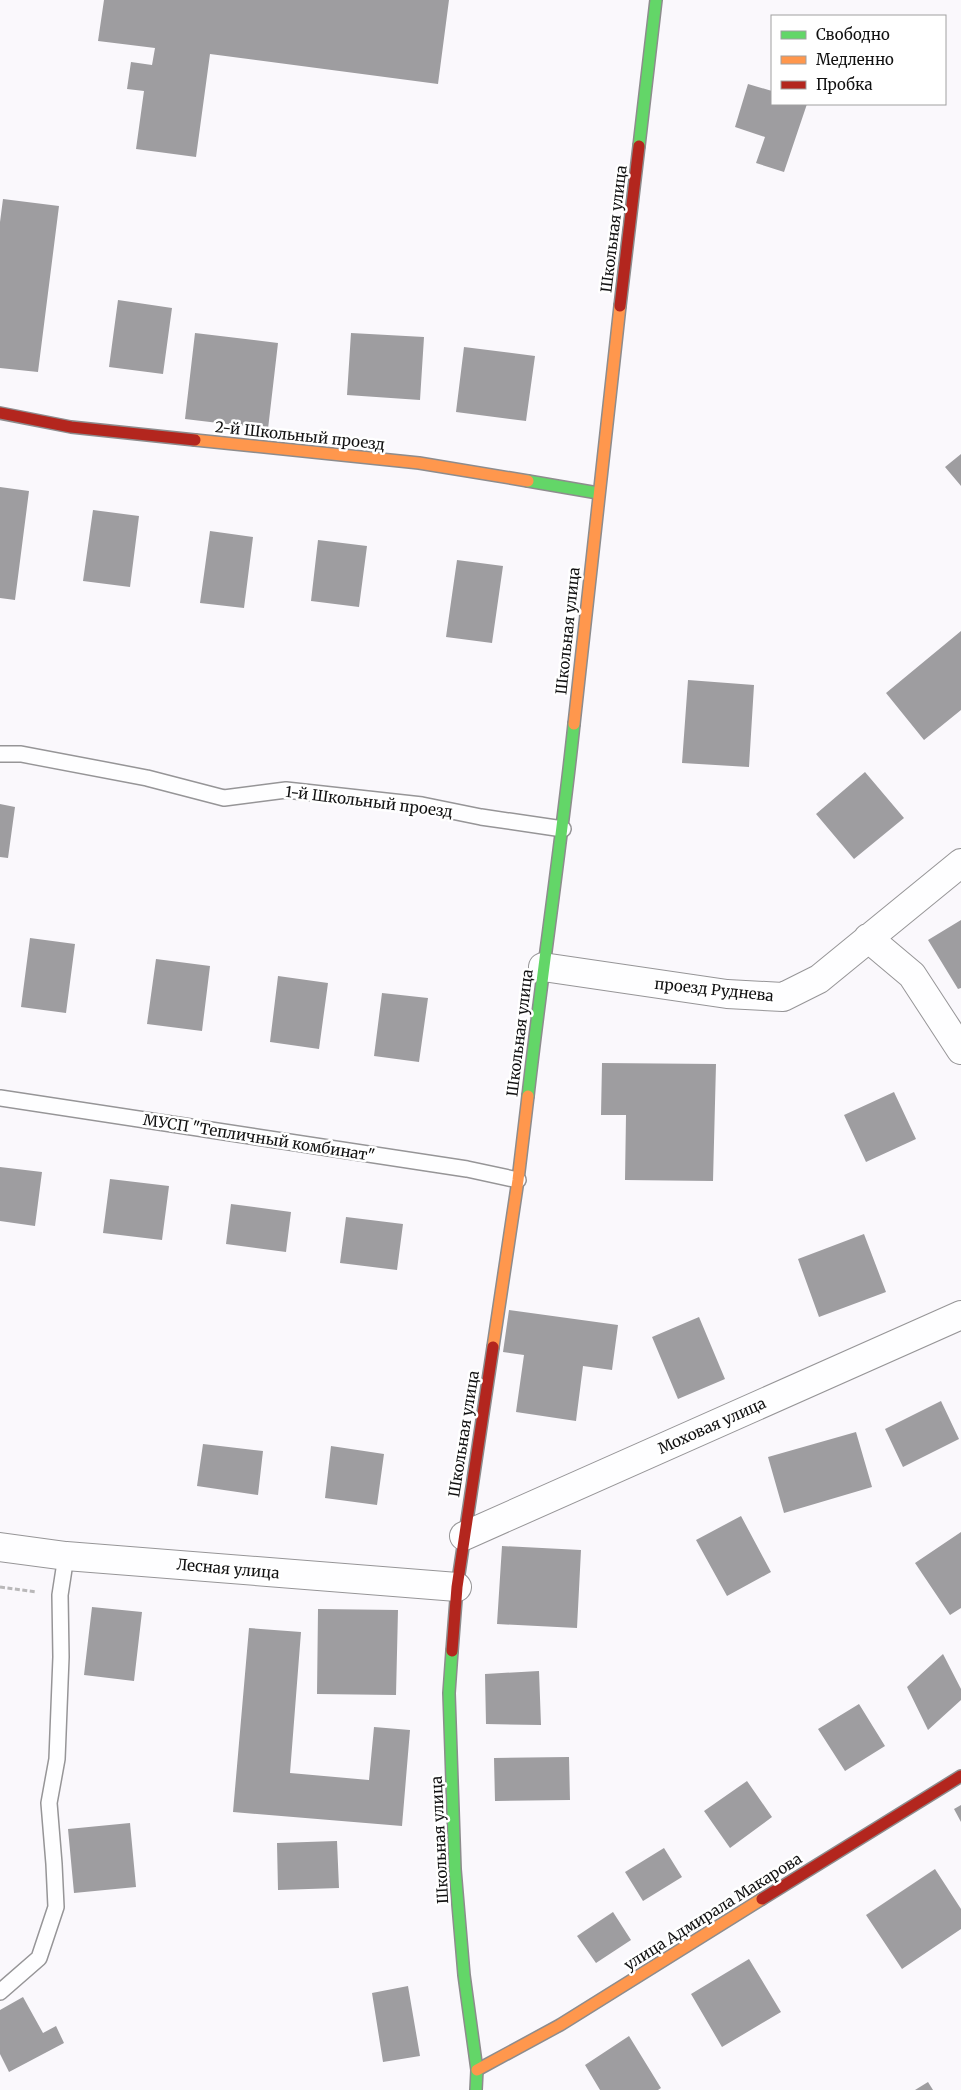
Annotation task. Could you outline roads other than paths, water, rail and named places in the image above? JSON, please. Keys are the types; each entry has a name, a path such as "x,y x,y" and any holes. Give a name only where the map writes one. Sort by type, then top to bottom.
{"street":[{"name":"Школьная улица","path":"476,2090 477,2070 464,1976 455,1869 448,1693 457,1587 518,1180 543,967 563,829 598,493 656,0"},
{"name":"2-й Школьный проезд","path":"0,413 71,427 419,463 598,493"},
{"name":"проезд Руднева","path":"543,967 727,994 783,997 819,979 961,863"},
{"path":"868,938 912,975 961,1050"},
{"name":"Моховая улица","path":"464,1536 961,1315"},
{"name":"Лесная улица","path":"0,1547 66,1556 457,1587"},
{"name":"улица Адмирала Макарова","path":"477,2070 560,2025 961,1776"}],"lane":[{"name":"1-й Школьный проезд","path":"0,754 21,754 137,776 224,798 286,790 422,806 480,817 563,829"},
{"name":"МУСП \"Тепличный комбинат\"","path":"0,1098 467,1169 518,1180"},
{"path":"0,1992 39,1958 56,1906 49,1803 57,1759 61,1657 60,1596 66,1556"}]}
